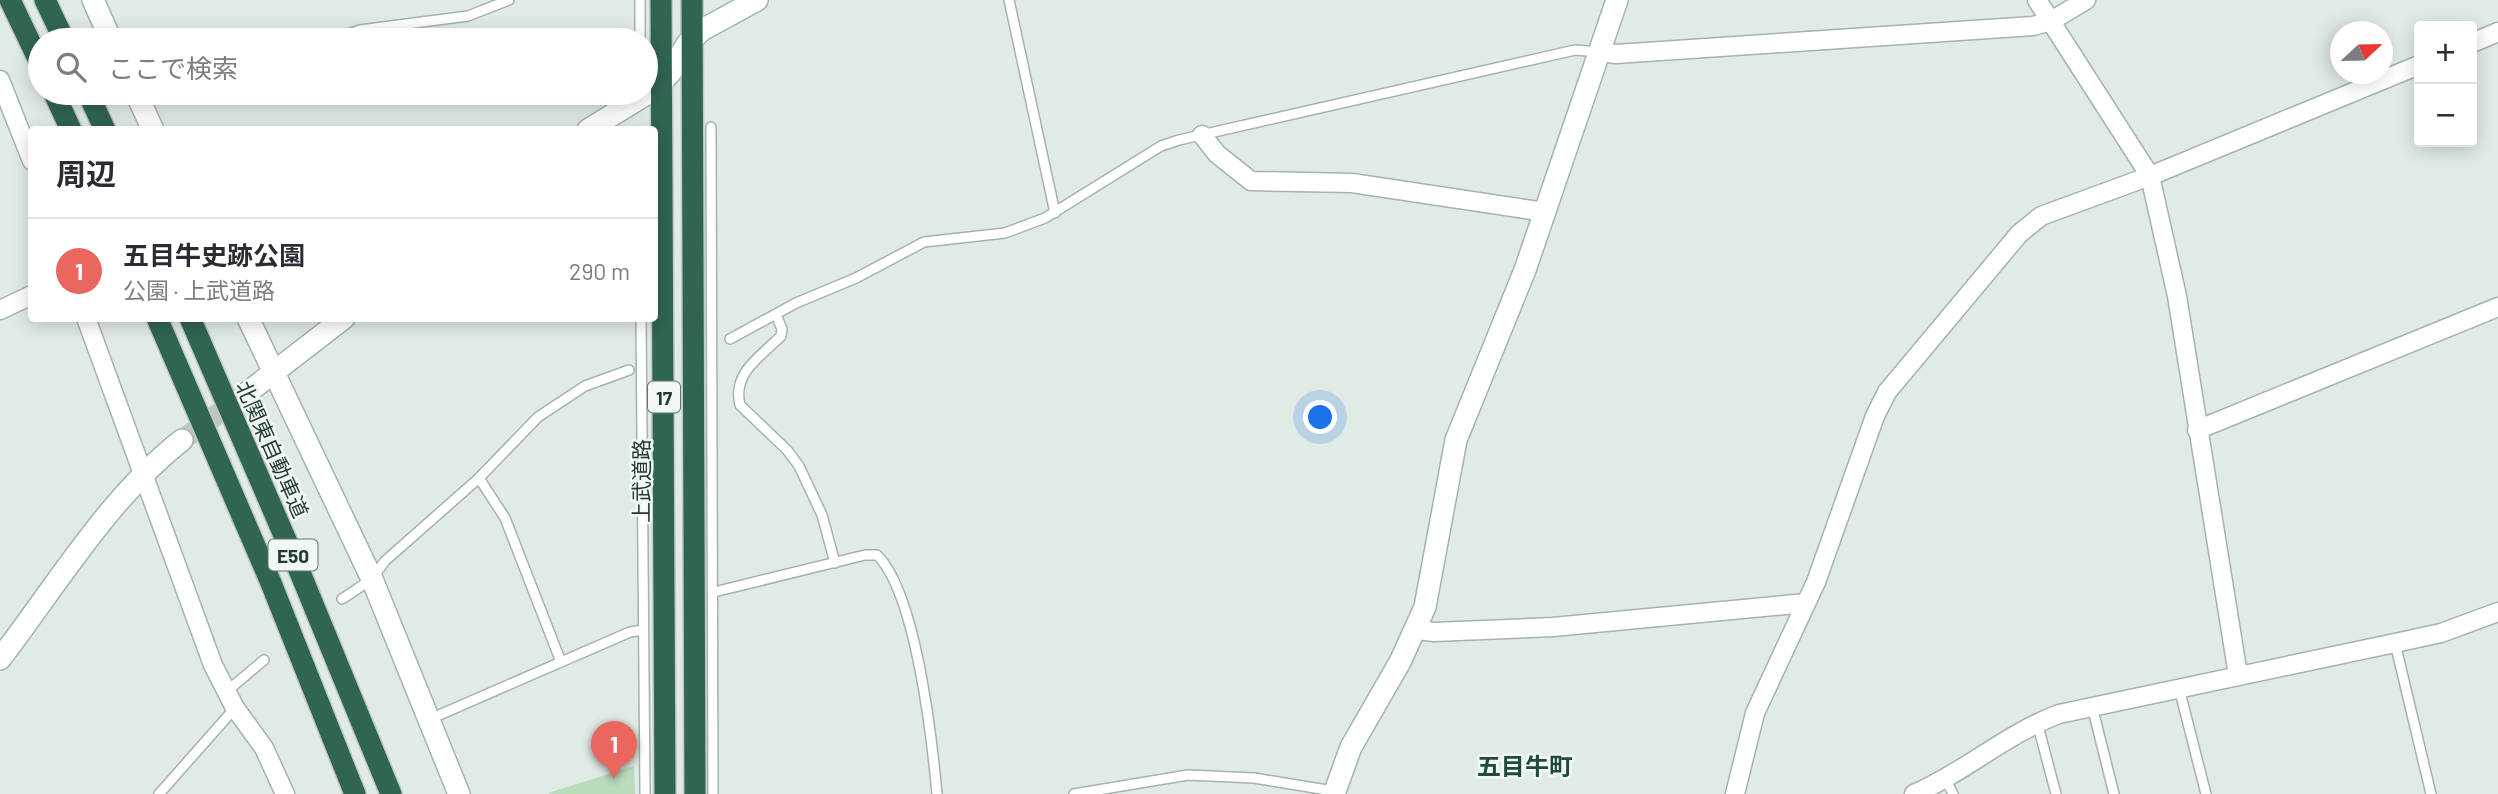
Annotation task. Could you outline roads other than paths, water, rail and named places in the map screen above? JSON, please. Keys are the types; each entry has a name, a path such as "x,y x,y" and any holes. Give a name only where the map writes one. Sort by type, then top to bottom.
{"highway":[{"path":"10,0 28,38"},
{"path":"45,0 58,28"},
{"name":"上武道路","path":"661,0 665,794"},
{"name":"17","path":"692,0 702,290 695,794"},
{"path":"60,105 69,126"},
{"path":"94,105 103,126"},
{"name":"E50","path":"159,322 271,583 355,794"},
{"name":"北関東自動車道","path":"192,322 299,570 391,794"}],"street":[{"path":"93,0 106,28"},
{"path":"658,85 692,38 757,0"},
{"path":"1335,793 1352,747 1417,630 1430,585 1449,462 1455,440 1525,271 1617,0"},
{"path":"2037,0 2150,176 2177,296 2238,675"},
{"path":"1600,52 1616,54 2034,26 2051,21 2086,0"},
{"path":"2477,41 2498,32"},
{"path":"1735,794 1755,713 1806,603 1874,416 1887,392 2019,234 2041,216 2150,176 2414,67"},
{"path":"0,80 28,151"},
{"path":"142,105 151,126"},
{"path":"595,126 629,105"},
{"path":"1202,135 1217,154 1251,181 1352,183 1545,212"},
{"path":"0,310 28,297"},
{"path":"2197,430 2498,307"},
{"path":"87,322 209,657 226,692 264,748 285,794"},
{"path":"250,322 372,579 459,794"},
{"path":"247,393 339,322"},
{"path":"0,659 144,473 182,440"},
{"path":"1417,630 1434,632 1553,627 1806,603"},
{"path":"1914,794 1949,786 1995,745 2037,722 2091,706 2441,633 2498,612"}],"lane":[{"path":"375,28 468,16 509,0"},
{"path":"640,0 640,28"},
{"path":"1009,0 1055,213"},
{"path":"730,339 925,242 1005,233 1055,213 1161,146 1575,50 1600,52"},
{"path":"711,127 702,290 714,592 713,794"},
{"path":"776,316 782,329 781,336 746,370 738,382 737,395 740,405 786,450 811,486 835,563"},
{"path":"641,322 645,794"},
{"path":"342,599 372,579 386,561 479,478 521,432 554,404 598,380 629,370"},
{"path":"641,403 664,403"},
{"path":"479,478 505,518 561,662"},
{"path":"714,592 877,555 886,566 906,617 921,672 937,794"},
{"path":"430,719 630,632 643,629"},
{"path":"2395,643 2431,794"},
{"path":"226,692 264,660"},
{"path":"2179,688 2206,794"},
{"path":"2091,706 2114,794"},
{"path":"159,794 236,708"},
{"path":"2037,722 2056,794"},
{"path":"1074,794 1200,775 1254,778 1335,793"}],"tunnel":[{"path":"182,440 243,396"}],"place":[{"name":"五目牛史跡公園","path":"614,779"}],"district":[{"name":"五目牛町","path":"1525,765"}]}
